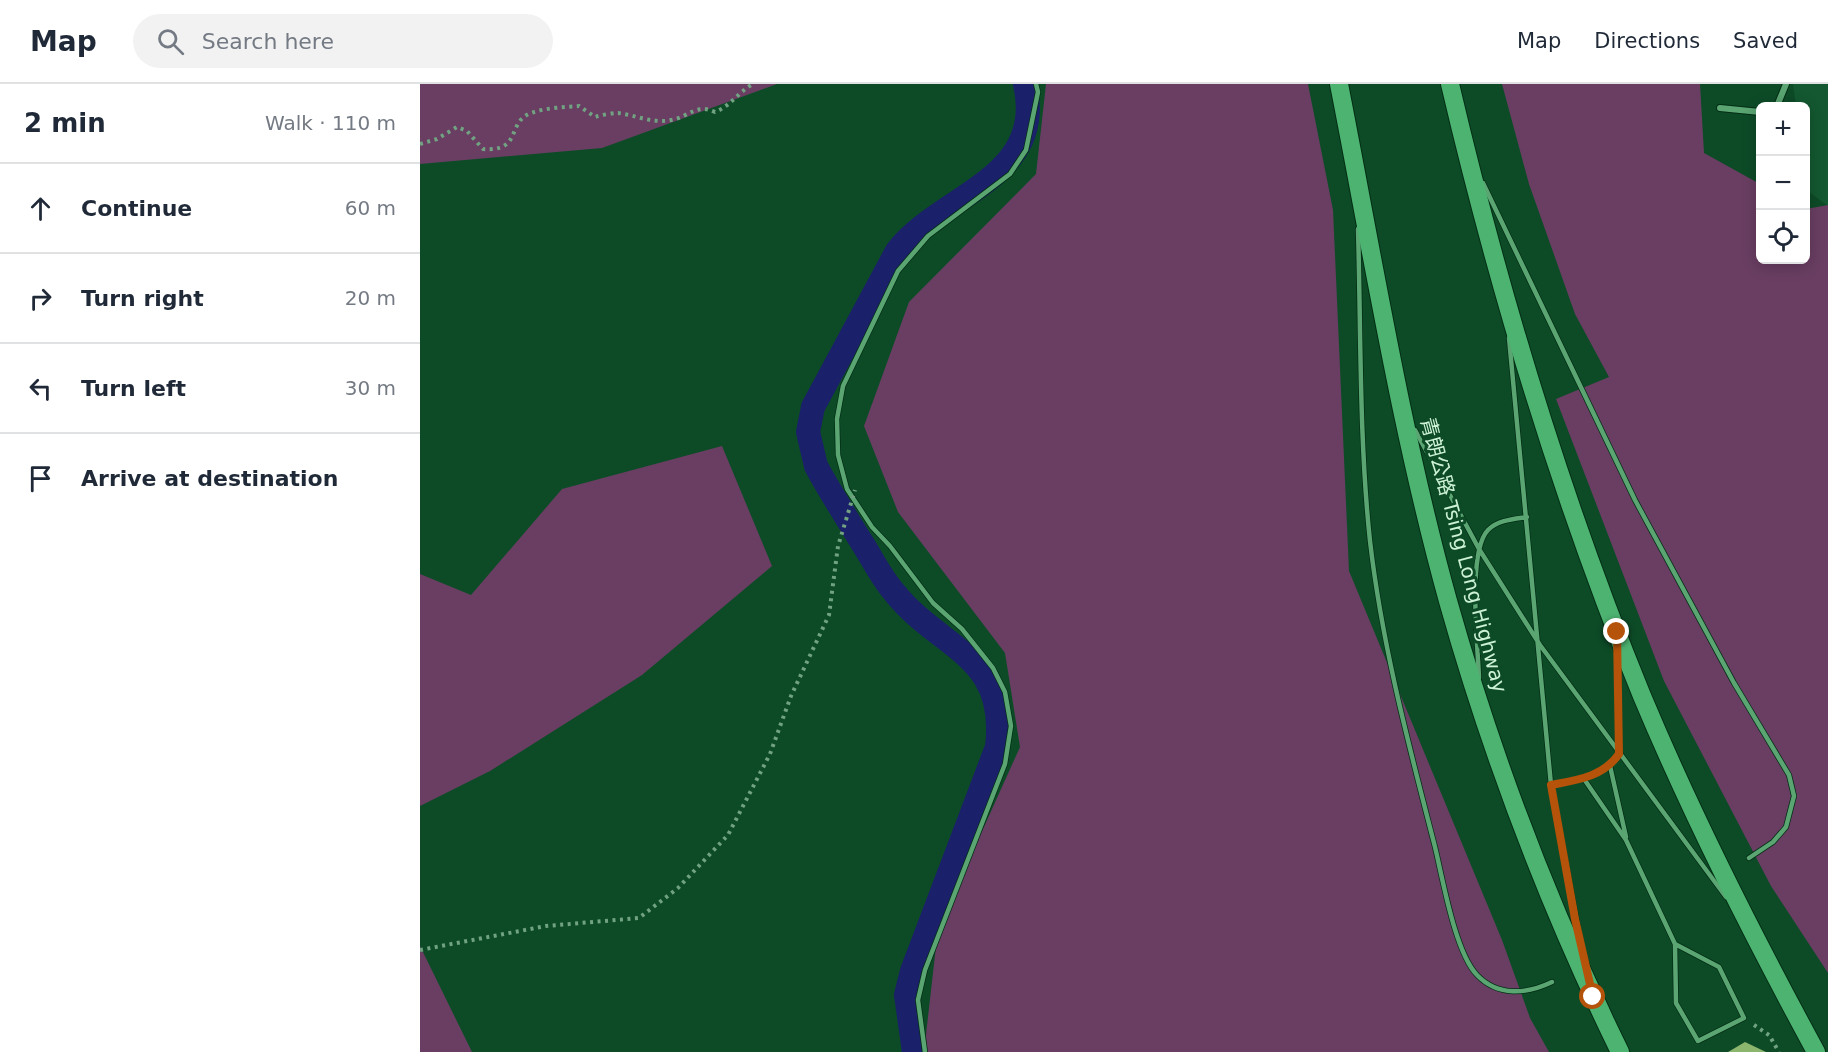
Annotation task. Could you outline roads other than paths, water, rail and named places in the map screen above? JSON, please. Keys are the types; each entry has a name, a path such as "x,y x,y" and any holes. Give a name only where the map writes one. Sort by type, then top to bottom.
{"highway":[{"name":"青朗公路 Tsing Long Highway","path":"1339,84 1402,407 1431,536 1480,709 1531,850 1593,997 1620,1052"},
{"path":"1450,84 1504,296 1546,433 1617,632 1719,866 1816,1052"}],"street":[{"path":"1779,102 1786,84"},
{"path":"1720,108 1756,112"}],"lane":[{"path":"925,1052 918,1000 925,970 1005,764 1011,726 1005,692 993,668 962,629 933,603 890,546 872,527 847,489 837,456 837,418 843,386 898,271 928,236 1010,174 1026,150 1035,113 1038,92 1036,84"},
{"path":"1465,146 1635,500 1734,682 1789,775 1794,796 1786,827 1773,842 1749,858"},
{"path":"1357,176 1362,395 1370,540 1384,631 1407,736 1465,959 1478,976 1499,989 1525,992 1552,982"},
{"path":"1504,296 1551,785 1575,919 1593,997"},
{"path":"1402,407 1479,549 1539,645 1752,933"},
{"path":"1480,709 1475,575 1479,549 1489,529 1499,522 1527,517"},
{"path":"1551,785 1584,778 1610,766 1619,754 1617,632"},
{"path":"1610,766 1626,840"},
{"path":"1584,778 1626,840 1675,944 1676,1003 1698,1041 1744,1018 1719,967 1675,944"}],"waterway":[{"path":"914,1052 906,995 912,971 997,747 998,716 992,692 981,672 967,656 912,611 885,580 816,466 808,432 813,407 897,251 916,232 1006,164 1020,142 1028,116 1025,84"}]}
